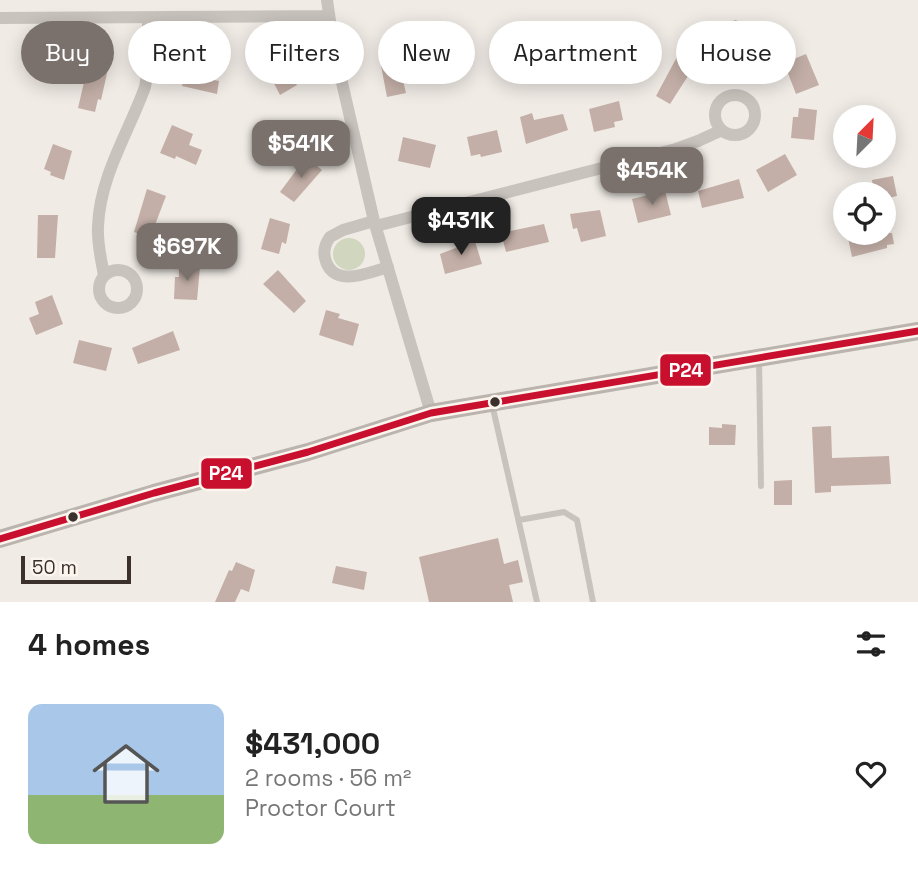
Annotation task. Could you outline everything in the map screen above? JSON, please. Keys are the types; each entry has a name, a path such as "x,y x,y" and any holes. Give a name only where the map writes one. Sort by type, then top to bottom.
{"main road":[{"path":"0,539 154,493 308,452 431,413 918,331"}],"street":[{"path":"327,0 345,100 375,223 431,413"},
{"path":"0,18 328,16"},
{"path":"104,275 98,229 100,207 107,176 145,87 148,70 148,18"},
{"path":"388,267 346,277 329,269 324,251 330,237 343,230 676,149 722,130"}],"lane":[{"path":"759,357 761,486"},
{"path":"492,402 537,602"},
{"path":"519,520 564,512 577,520 593,602"}],"green space":[{"path":"349,238 360,243 365,254 360,265 349,270 338,265 333,254 338,243"}],"building":[{"path":"806,54 819,85 796,94 792,84 796,84 796,58"},
{"path":"676,59 676,84 683,84 670,104 656,96"},
{"path":"84,84 105,84 95,112 78,108"},
{"path":"182,84 219,84 217,94"},
{"path":"274,84 296,84 297,85 280,95"},
{"path":"385,84 404,84 406,93 387,97"},
{"path":"619,101 623,120 614,122 615,127 594,132 589,109"},
{"path":"799,108 817,110 814,140 791,138 793,117 798,117"},
{"path":"532,113 534,120 563,114 568,130 526,144 520,117"},
{"path":"172,125 193,134 189,145 202,150 196,165 176,156 175,159 160,153"},
{"path":"497,130 502,152 481,157 480,154 471,156 467,137"},
{"path":"403,137 436,145 430,168 398,161"},
{"path":"53,144 72,151 64,180 50,175 51,172 44,169"},
{"path":"785,154 797,175 768,192 756,170"},
{"path":"306,157 322,170 294,202 280,192"},
{"path":"893,176 894,182 872,182"},
{"path":"739,179 744,198 702,208 698,191"},
{"path":"147,189 166,196 150,238 134,232"},
{"path":"665,191 671,215 638,223 632,199"},
{"path":"600,210 606,236 581,242 577,228 573,229 570,214"},
{"path":"38,215 58,215 55,258 37,258"},
{"path":"270,218 290,224 286,244 282,242 279,254 261,249"},
{"path":"544,224 549,242 506,252 501,233"},
{"path":"474,238 482,264 445,274 440,254 461,246 460,242"},
{"path":"850,245 887,245 887,248 852,257"},
{"path":"179,266 200,267 197,300 174,299 175,277 179,277"},
{"path":"278,270 306,301 294,313 263,284"},
{"path":"52,295 63,324 36,335 29,318 39,314 35,302"},
{"path":"326,310 340,314 338,318 359,324 353,346 319,335"},
{"path":"173,331 180,350 138,364 132,348"},
{"path":"79,340 112,348 106,371 73,363"},
{"path":"722,424 736,425 735,445 709,445 709,427 722,428"},
{"path":"831,426 832,458 889,456 891,484 831,486 831,492 815,493 812,427"},
{"path":"792,480 792,505 774,505 774,481"},
{"path":"498,538 504,564 518,560 523,582 509,585 513,602 429,602 419,557"},
{"path":"236,562 255,570 249,592 241,589 235,602 215,602 229,570 232,571"},
{"path":"336,566 367,572 364,590 332,583"}],"transit line":[{"name":"P24","path":"0,539 154,493 308,452 431,413 918,331"}]}
